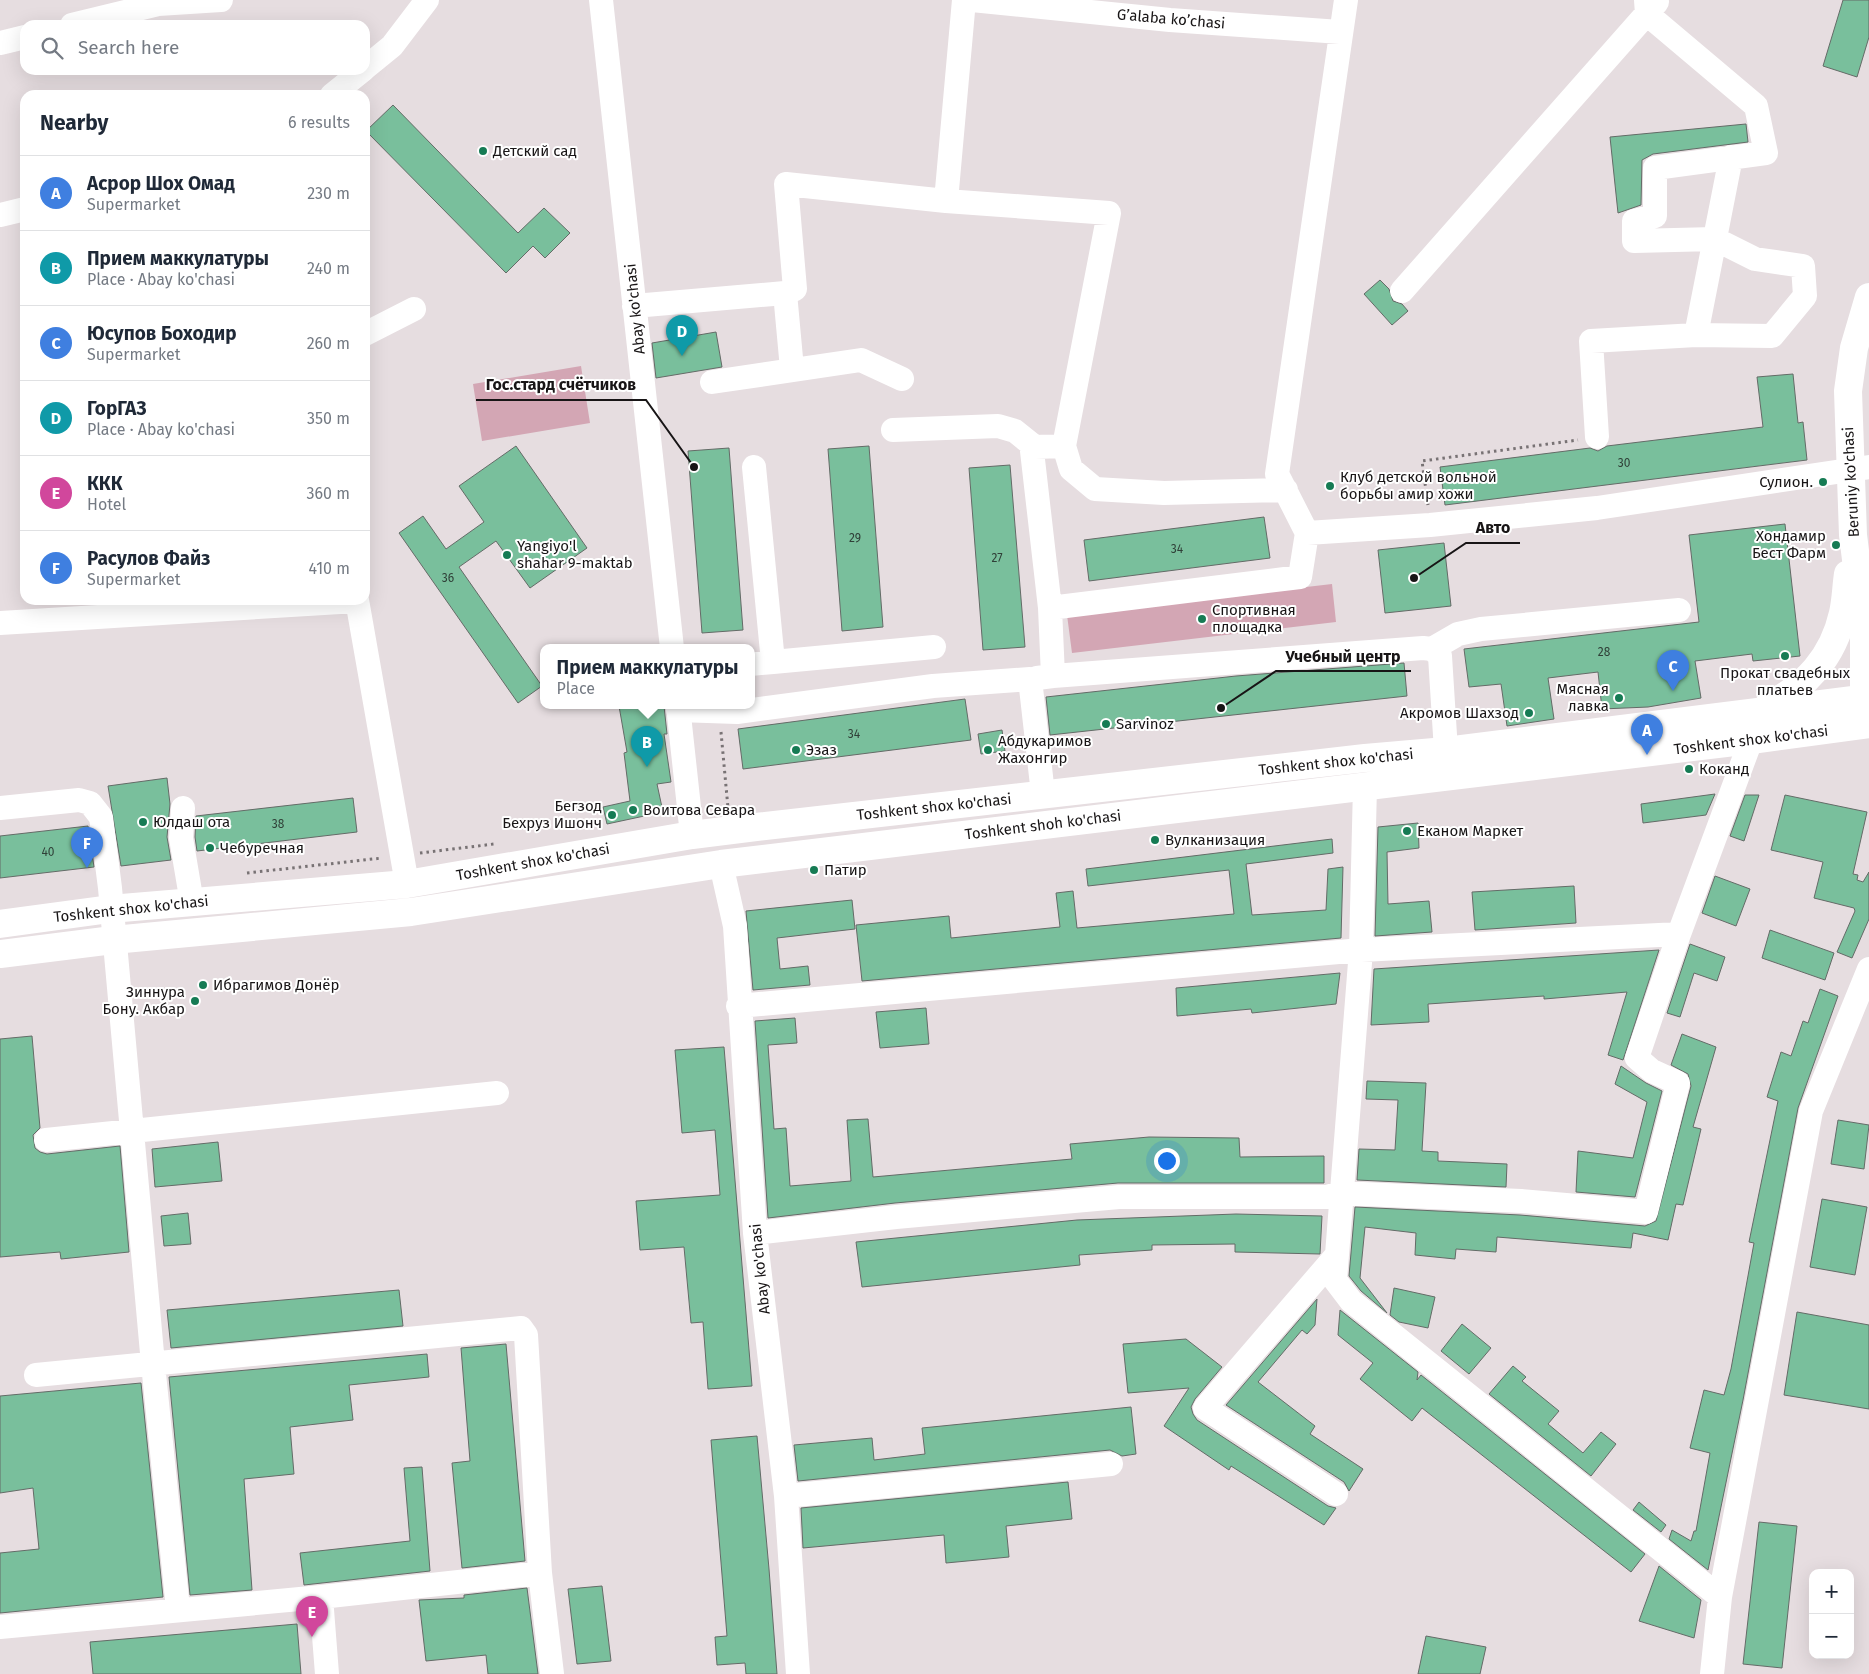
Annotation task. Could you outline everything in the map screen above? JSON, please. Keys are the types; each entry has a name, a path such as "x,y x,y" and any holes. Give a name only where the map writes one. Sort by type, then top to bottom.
{"main road":[{"name":"Beruniy ko'chasi","path":"1866,711 1864,624 1859,539 1858,391 1854,348 1869,297"},
{"path":"1758,712 1784,698 1802,685 1826,657 1838,632 1843,614 1848,576 1859,539"},
{"name":"Toshkent shox ko'chasi","path":"1365,786 1447,764 1758,712 1866,711"},
{"name":"Toshkent shox ko'chasi","path":"0,924 110,909 407,884 712,826 1043,794 1751,740 1866,711"},
{"name":"Toshkent shoh ko'chasi","path":"721,864 1365,786"},
{"path":"712,826 721,864"},
{"path":"694,869 712,826"},
{"name":"Toshkent shox ko'chasi","path":"0,954 113,940 411,912 721,864"}],"street":[{"path":"90,20 157,2 221,0"},
{"path":"370,64 392,46 427,0"},
{"name":"Abay ko'chasi","path":"601,0 672,644"},
{"path":"946,201 964,0"},
{"name":"G’alaba ko’chasi","path":"972,0 1170,20 1340,32"},
{"path":"1050,608 1300,577 1306,532 1278,474 1346,0"},
{"path":"1402,291 1651,4 1756,106 1766,153 1654,168 1655,216 1634,221 1634,241 1714,239 1755,260 1803,266 1805,296 1772,336 1696,335 1592,341 1597,438"},
{"path":"0,43 20,38"},
{"path":"338,90 357,75"},
{"path":"1696,335 1731,157"},
{"path":"634,306 785,293 794,289 786,184 946,201 1109,213 1064,446 1071,469 1095,489 1183,493 1286,490"},
{"path":"0,215 20,210"},
{"path":"785,293 792,369"},
{"path":"370,331 414,309"},
{"path":"712,382 861,360 902,380"},
{"path":"893,430 998,426 1015,431 1035,447 1064,446"},
{"path":"1035,447 1032,451 1035,496 1050,608 1042,677 1043,794"},
{"path":"754,468 762,663 934,647"},
{"path":"1306,532 1430,525 1597,508 1860,468"},
{"path":"0,623 292,605"},
{"path":"358,605 407,884"},
{"path":"1432,649 1458,634 1481,629 1679,610"},
{"path":"688,709 737,712 933,686 1423,648 1432,649 1440,656 1447,764"},
{"path":"678,709 712,826"},
{"path":"755,1233 896,1217 1118,1197 1327,1197 1340,1193 1522,1201 1646,1212 1678,1083 1652,1071 1637,1058 1679,934 1751,740"},
{"path":"1365,786 1361,950 1340,1193 1335,1280 1351,1301 1720,1597"},
{"path":"0,808 79,800 90,803 101,817 178,1609"},
{"path":"183,808 180,838 192,903"},
{"name":"Abay ko'chasi","path":"721,864 735,926 738,1006 755,1233 786,1496 798,1674"},
{"path":"738,1006 1361,950 1679,934"},
{"path":"1712,1674 1720,1597 1811,1112 1869,969"},
{"path":"46,1140 497,1093"},
{"path":"1336,1256 1205,1408 1336,1494"},
{"path":"36,1375 521,1328 526,1335 540,1572 552,1674"},
{"path":"786,1496 1110,1464"},
{"path":"0,1627 321,1597 540,1572"},
{"path":"321,1597 327,1674"}],"path":[{"path":"1430,525 1422,461 1597,438"},
{"path":"712,826 720,718 717,712"}],"shaded area":[{"path":"581,366 590,423 482,441 473,384"},
{"name":"Спортивная площадка","path":"1332,584 1336,622 1072,653 1067,615"}],"building":[{"path":"1843,0 1869,0 1869,37 1857,77 1823,66"},
{"path":"393,105 518,233 544,208 570,233 545,258 533,246 506,273 370,135 370,127"},
{"path":"1746,124 1748,142 1653,154 1642,160 1641,205 1618,213 1610,137"},
{"path":"1380,280 1389,289 1393,301 1402,304 1408,311 1392,325 1364,294"},
{"path":"716,332 722,367 656,378 652,343"},
{"path":"1793,374 1798,423 1803,422 1807,460 1445,505 1440,467 1590,448 1598,451 1607,446 1763,427 1757,377"},
{"path":"516,446 587,548 530,588 496,541 459,567 540,683 540,687 518,703 399,533 423,516 446,549 484,522 459,486"},
{"path":"869,446 883,627 842,631 828,449"},
{"path":"729,448 743,630 702,633 688,451"},
{"path":"1010,465 1025,647 983,650 969,468"},
{"path":"1264,517 1270,558 1089,581 1084,540"},
{"path":"1785,524 1800,656 1753,661 1752,654 1695,661 1701,698 1648,707 1602,709 1598,672 1548,678 1554,719 1507,726 1501,684 1469,687 1464,649 1699,622 1689,535"},
{"path":"1444,543 1451,606 1385,613 1378,550"},
{"path":"1404,663 1407,696 1050,735 1046,697 1236,676"},
{"path":"965,699 971,740 743,769 738,729"},
{"path":"620,709 664,709 667,734 664,734 671,782 657,784 663,812 607,824 603,807 630,801 624,753 627,752"},
{"path":"1002,730 1005,751 981,754 978,734"},
{"name":"Юлдаш ота","path":"167,778 170,804 167,837 171,860 121,866 108,786"},
{"path":"1715,794 1706,815 1643,823 1641,804"},
{"path":"1745,795 1759,795 1744,841 1730,836"},
{"path":"1785,795 1867,812 1853,874 1858,875 1857,880 1863,882 1869,872 1869,919 1852,958 1837,952 1855,911 1854,908 1814,898 1823,862 1771,850"},
{"path":"353,798 357,832 197,851 195,837 196,816"},
{"path":"1418,823 1419,848 1387,852 1388,904 1429,901 1432,932 1375,936 1378,827"},
{"path":"88,826 94,867 0,878 0,836"},
{"path":"1332,839 1333,853 1246,864 1252,915 1326,910 1328,869 1343,867 1341,938 862,981 856,925 949,916 951,938 1060,927 1056,893 1073,891 1077,928 1234,914 1229,870 1088,886 1086,869"},
{"path":"1715,876 1750,889 1736,926 1702,913"},
{"path":"1574,886 1576,923 1475,930 1472,892"},
{"path":"852,900 855,929 777,938 780,969 808,966 810,985 753,990 746,911"},
{"path":"1770,930 1834,953 1825,980 1762,958"},
{"path":"1690,944 1725,957 1717,981 1694,973 1680,1017 1667,1013"},
{"path":"1659,950 1623,1060 1608,1055 1627,992 1544,999 1544,996 1428,1004 1429,1022 1371,1025 1374,969"},
{"path":"1340,973 1336,1004 1252,1013 1251,1009 1177,1016 1176,988"},
{"path":"1820,989 1838,996 1798,1108 1743,1400 1708,1570 1669,1539 1672,1530 1691,1541 1694,1531 1696,1531 1710,1453 1690,1448 1704,1390 1724,1395 1731,1369 1754,1243 1749,1242 1778,1101 1767,1097 1781,1052 1791,1056 1803,1021 1808,1023"},
{"path":"926,1008 929,1044 880,1048 876,1012"},
{"path":"795,1018 797,1043 768,1045 774,1129 786,1128 790,1186 851,1181 847,1120 868,1119 873,1177 1072,1159 1070,1144 1149,1137 1239,1138 1240,1157 1324,1156 1324,1183 1118,1183 895,1203 768,1218 755,1021"},
{"path":"1682,1034 1716,1047 1693,1127 1701,1129 1683,1205 1676,1204 1668,1240 1633,1233 1631,1248 1497,1237 1496,1252 1456,1249 1455,1259 1415,1255 1416,1233 1365,1227 1360,1278 1387,1313 1361,1291 1349,1276 1355,1207 1520,1215 1645,1226 1656,1221 1691,1086 1688,1074 1671,1065"},
{"path":"32,1036 40,1128 33,1135 35,1148 47,1154 120,1146 129,1252 61,1259 60,1252 0,1257 0,1039"},
{"path":"724,1047 752,1386 708,1389 703,1322 691,1323 684,1247 640,1250 636,1201 720,1195 715,1130 682,1133 675,1050"},
{"path":"1621,1066 1662,1091 1635,1197 1576,1192 1578,1151 1633,1158 1647,1102 1615,1084"},
{"path":"1367,1081 1426,1083 1422,1151 1438,1152 1438,1161 1507,1164 1506,1187 1357,1180 1359,1149 1395,1150 1398,1100 1366,1099"},
{"path":"1838,1120 1869,1125 1864,1169 1831,1164"},
{"path":"218,1142 222,1181 155,1187 152,1149"},
{"path":"1822,1199 1867,1207 1855,1275 1810,1267"},
{"path":"188,1213 191,1244 164,1246 161,1216"},
{"path":"1236,1214 1322,1216 1320,1254 1235,1252 1235,1244 1152,1245 1152,1250 1079,1255 1080,1265 862,1287 856,1242 1077,1220"},
{"path":"1394,1288 1435,1297 1428,1328 1399,1322 1390,1315"},
{"path":"399,1290 403,1326 171,1348 167,1310"},
{"path":"1317,1299 1315,1325 1307,1334 1302,1330 1258,1382 1315,1426 1310,1434 1363,1469 1349,1491 1344,1482 1226,1405"},
{"path":"1340,1310 1418,1372 1417,1380 1421,1375 1645,1554 1631,1572 1422,1408 1412,1421 1360,1379 1373,1363 1338,1335"},
{"path":"1797,1312 1869,1325 1869,1409 1784,1395"},
{"path":"1462,1324 1491,1348 1469,1374 1441,1351"},
{"path":"1186,1339 1222,1367 1195,1399 1191,1407 1197,1420 1328,1506 1336,1508 1324,1525 1231,1466 1229,1470 1164,1426 1189,1388 1128,1393 1123,1344"},
{"path":"506,1344 525,1561 462,1568 452,1463 470,1461 461,1348"},
{"path":"427,1354 429,1377 349,1385 353,1420 290,1427 294,1474 244,1479 252,1590 190,1595 169,1377"},
{"path":"1513,1366 1526,1377 1522,1381 1559,1411 1548,1424 1583,1453 1601,1432 1616,1444 1591,1476 1489,1394"},
{"path":"141,1383 163,1597 0,1613 0,1553 39,1549 33,1488 0,1493 0,1396"},
{"path":"1131,1407 1136,1454 1122,1456 1110,1450 798,1481 794,1445 872,1438 874,1460 925,1454 922,1428"},
{"path":"757,1436 777,1674 746,1674 745,1663 717,1665 715,1637 727,1636 711,1440"},
{"path":"422,1467 430,1571 304,1585 300,1553 410,1541 404,1468"},
{"path":"1068,1482 1072,1519 1006,1526 1009,1557 946,1563 944,1535 803,1548 801,1508"},
{"path":"1639,1502 1666,1525 1661,1532 1633,1510"},
{"path":"1759,1522 1797,1526 1782,1668 1743,1664"},
{"path":"1659,1566 1701,1600 1694,1638 1639,1621"},
{"path":"602,1586 611,1661 577,1664 568,1589"},
{"path":"527,1588 538,1674 488,1674 486,1655 426,1661 419,1600 464,1598 464,1595"},
{"path":"297,1624 301,1674 93,1674 90,1642"},
{"path":"1426,1636 1486,1647 1480,1674 1418,1674"}],"place":[{"name":"Детский сад","path":"483,151"},
{"name":"ГорГАЗ","path":"682,356"},
{"name":"Гос.стард счётчиков","path":"694,467"},
{"name":"Сулион.","path":"1823,482"},
{"name":"Клуб детской вольной борьбы амир хожи","path":"1330,486"},
{"name":"Хондамир Бест Фарм","path":"1836,545"},
{"name":"Yangiyo'l shahar 9-maktab","path":"507,555"},
{"name":"Авто","path":"1414,578"},
{"name":"Спортивная площадка","path":"1202,619"},
{"name":"Прокат свадебных платьев","path":"1785,656"},
{"name":"Юсупов Боходир","path":"1673,691"},
{"name":"Мясная лавка","path":"1619,698"},
{"name":"Учебный центр","path":"1221,708"},
{"name":"Акромов Шахзод","path":"1529,713"},
{"name":"Sarvinoz","path":"1106,724"},
{"name":"Эзаз","path":"796,750"},
{"name":"Абдукаримов Жахонгир","path":"988,750"},
{"name":"Асрор Шох Омад","path":"1647,755"},
{"name":"Прием маккулатуры","path":"647,767"},
{"name":"Коканд","path":"1689,769"},
{"name":"Воитова Севара","path":"633,810"},
{"name":"Бегзод Бехруз Ишонч","path":"612,815"},
{"name":"Юлдаш ота","path":"143,822"},
{"name":"Еканом Маркет","path":"1407,831"},
{"name":"Вулканизация","path":"1155,840"},
{"name":"Чебуречная","path":"210,848"},
{"name":"Расулов Файз","path":"87,868"},
{"name":"Патир","path":"814,870"},
{"name":"Ибрагимов Донёр","path":"203,985"},
{"name":"Зиннура Бону. Акбар","path":"195,1001"},
{"name":"ККК","path":"312,1637"}]}
